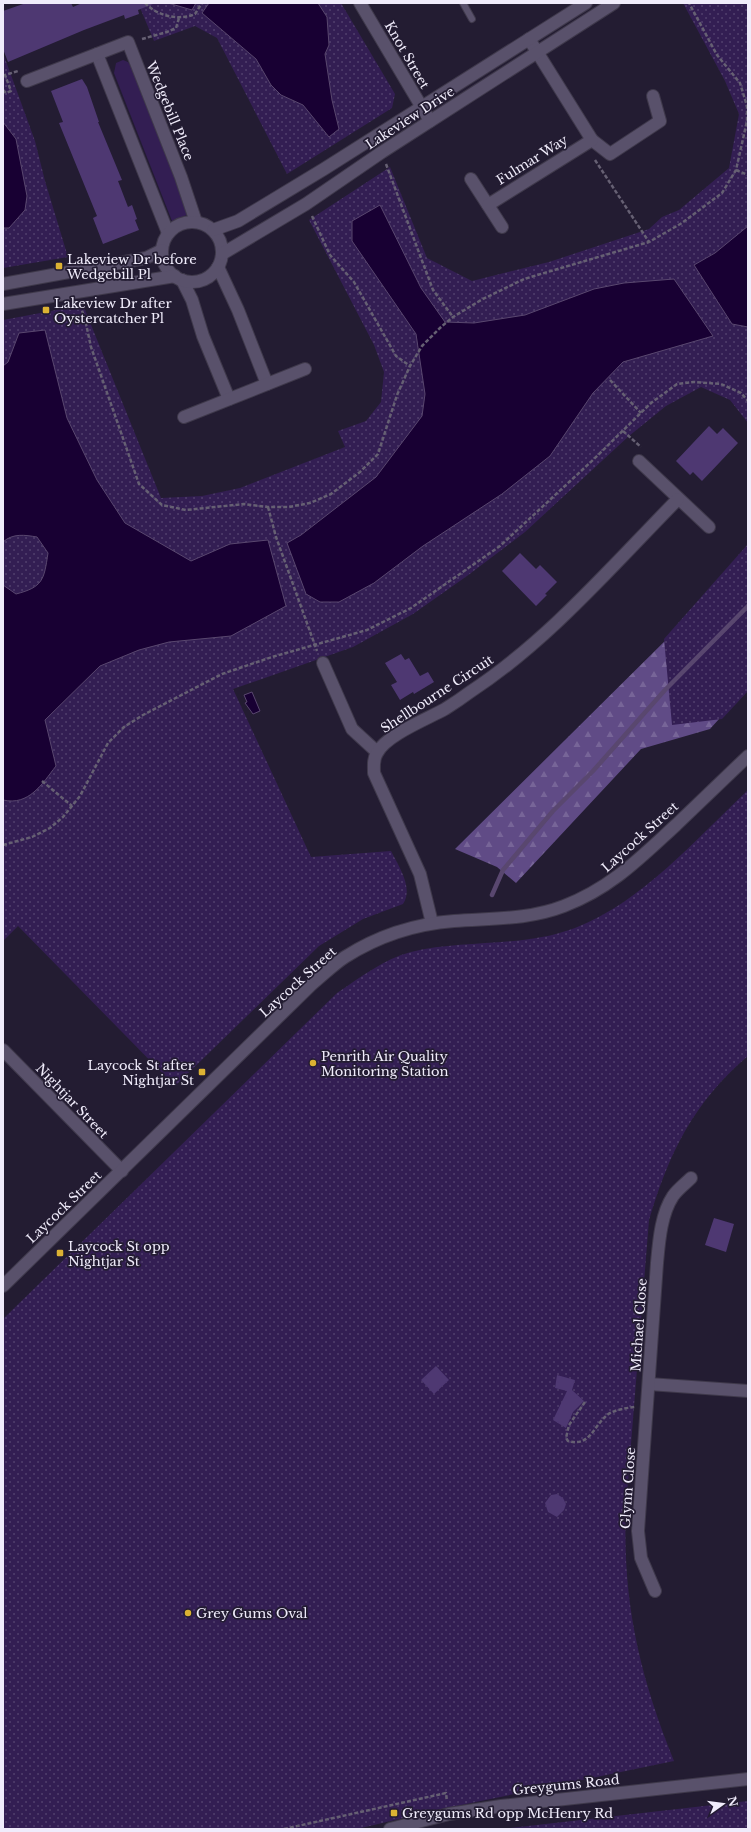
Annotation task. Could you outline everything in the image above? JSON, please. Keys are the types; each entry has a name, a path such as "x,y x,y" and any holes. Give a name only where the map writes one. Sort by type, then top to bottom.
{"street":[{"name":"Knot Street","path":"360,3 430,121"},
{"name":"Lakeview Drive","path":"213,230 238,221 324,170 586,3"},
{"name":"Lakeview Drive","path":"222,254 306,204 379,154 614,3"},
{"path":"529,39 592,140 610,154 660,122 653,96"},
{"path":"27,81 128,42"},
{"name":"Wedgebill Place","path":"128,42 181,177 196,222"},
{"path":"97,54 168,233"},
{"name":"Fulmar Way","path":"488,205 592,140"},
{"path":"471,179 502,227"},
{"path":"3,304 179,278 189,281 202,280 208,277 218,267 222,254 221,246 213,230 205,224 185,222 176,226 168,233 162,250 168,269 179,278 192,300 203,336 229,399"},
{"path":"3,284 146,258 162,250"},
{"path":"218,267 238,310 267,384"},
{"path":"184,417 305,369"},
{"path":"639,461 709,527"},
{"name":"Shellbourne Circuit","path":"432,923 420,874 374,773 374,760 377,752 386,742 446,708 490,679 519,656 573,606 678,499"},
{"path":"323,662 352,729 377,752"},
{"name":"Laycock Street","path":"3,1286 312,984 344,957 372,942 394,933 432,923 510,919 563,907 588,896 612,882 634,864 748,756"},
{"name":"Nightjar Street","path":"3,1050 122,1171"},
{"name":"Michael Close","path":"691,1178 674,1196 666,1211 661,1234 649,1384 748,1391"},
{"name":"Glynn Close","path":"649,1384 638,1539 641,1558 655,1591"},
{"name":"Greygums Road","path":"390,1829 432,1824 449,1814 501,1806 748,1778"}],"lane":[{"path":"462,3 472,19"}],"path":[{"path":"146,3 150,9 179,18 189,17 195,14 202,3"},
{"path":"73,305 79,304 85,319 91,347 139,484 162,505 186,510 244,504 268,507 297,505 331,494 360,472 378,454 403,381 410,366 422,346 440,327 453,317 481,300 524,279 649,242 682,223 722,193 736,170 747,121 747,106 740,83 717,55 689,3"},
{"path":"128,42 167,32 176,28 179,18"},
{"path":"379,154 433,290 453,317"},
{"path":"594,160 649,242"},
{"path":"736,170 748,175"},
{"path":"306,204 330,255 354,282 396,356 410,366"},
{"path":"610,380 641,413"},
{"path":"3,845 32,837 50,828 80,796 108,743 124,727 143,715 222,674 367,630 411,608 493,550 594,460 641,413 676,384 694,382 721,384 741,393 748,401"},
{"path":"268,507 276,537 314,645"},
{"path":"42,781 72,806"},
{"path":"585,1402 569,1425 566,1438 568,1441 580,1442 586,1439 594,1433 607,1415 630,1408 648,1407"},
{"path":"284,1829 446,1793 449,1814"}],"shaded area":[{"path":"138,3 168,3 192,10 196,3 209,3 202,13 256,59 271,85 281,95 303,105 329,137 339,129 332,100 325,54 329,45 327,17 318,3 341,3 395,94 392,108 287,174 217,38 195,26 154,41"},
{"path":"168,3 196,3 192,10"},
{"path":"209,3 318,3 327,17 329,45 325,54 332,100 339,129 329,137 303,105 281,95 271,85 256,59 202,13"},
{"path":"683,3 748,3 748,423 730,400 701,387 666,406 629,436 525,532 467,576 413,614 353,647 233,689 311,857 391,851 404,877 407,891 406,898 403,904 363,919 319,946 175,1086 18,926 3,941 3,320 83,305 161,498 202,496 240,488 345,447 338,431 366,421 381,402 384,372 374,345 309,220 390,167 427,258 472,281 549,262 649,229 662,217 679,210 729,168 739,114 725,81"},
{"path":"3,53 35,141 45,181 68,257 3,268 3,228 9,228 16,139 3,122"},
{"path":"123,60 128,62 135,72 189,214 172,221 114,73 116,63"},
{"path":"3,122 16,139 27,196 25,210 9,228 3,228"},
{"path":"380,205 421,288 445,322 474,323 525,315 594,289 624,283 674,279 713,336 623,362 593,393 550,456 502,494 423,546 374,583 339,602 320,602 306,594 287,543 301,535 376,477 422,416 425,394 416,334 352,241 352,221"},
{"path":"748,226 748,327 732,324 694,265 715,253"},
{"path":"45,330 67,418 97,480 125,523 191,561 230,544 268,540 286,606 231,636 169,642 139,650 100,666 45,720 56,766 40,786 28,797 12,801 3,800 3,585 16,594 37,585 43,576 48,553 37,537 24,535 15,536 3,542 3,366 8,362 19,333"},
{"path":"748,544 748,691 722,719 672,725 664,639"},
{"path":"252,692 260,711 253,714 245,703 247,702 244,695"},
{"path":"748,790 748,1056 712,1092 685,1130 665,1173 649,1220 626,1506 625,1540 627,1573 635,1636 651,1698 674,1761 437,1810 357,1829 3,1829 3,1319 337,993 391,959 411,952 431,948 535,938 575,928 599,917 623,903 667,868"},
{"path":"748,1801 748,1829 502,1829"}],"green space":[{"path":"674,632 748,687 710,729 641,749 516,883 497,867 455,849"}],"building":[{"path":"26,3 71,3 73,7 82,3 153,4 138,10 139,14 125,19 124,15 8,62 3,49 3,11"},
{"path":"82,79 87,87 98,122 122,180 118,181 128,207 132,205 139,230 103,244 93,218 97,216 59,123 63,122 51,91"},
{"path":"709,426 717,434 723,428 738,443 702,481 693,472 690,475 676,461"},
{"path":"520,553 536,569 540,565 557,582 536,606 502,571"},
{"path":"401,654 405,660 409,658 420,676 428,672 434,682 414,694 413,692 400,700 391,685 397,682 385,663"},
{"path":"714,1218 734,1224 726,1252 705,1245"},
{"path":"436,1366 449,1380 434,1394 421,1380"},
{"path":"557,1375 575,1380 572,1390 584,1401 573,1412 566,1428 553,1420 567,1391 555,1388"},
{"path":"557,1494 563,1498 566,1504 564,1510 557,1517 548,1512 545,1503 551,1495"}],"waterway":[{"path":"492,895 503,870 553,811 593,771 665,690 748,606"}],"place":[{"name":"Lakeview Dr before Wedgebill Pl","path":"59,266"},
{"name":"Lakeview Dr after Oystercatcher Pl","path":"46,310"},
{"name":"Penrith Air Quality Monitoring Station","path":"313,1063"},
{"name":"Laycock St after Nightjar St","path":"202,1072"},
{"name":"Laycock St opp Nightjar St","path":"60,1253"},
{"name":"Grey Gums Oval","path":"188,1613"},
{"name":"Greygums Rd opp McHenry Rd","path":"394,1813"}]}
